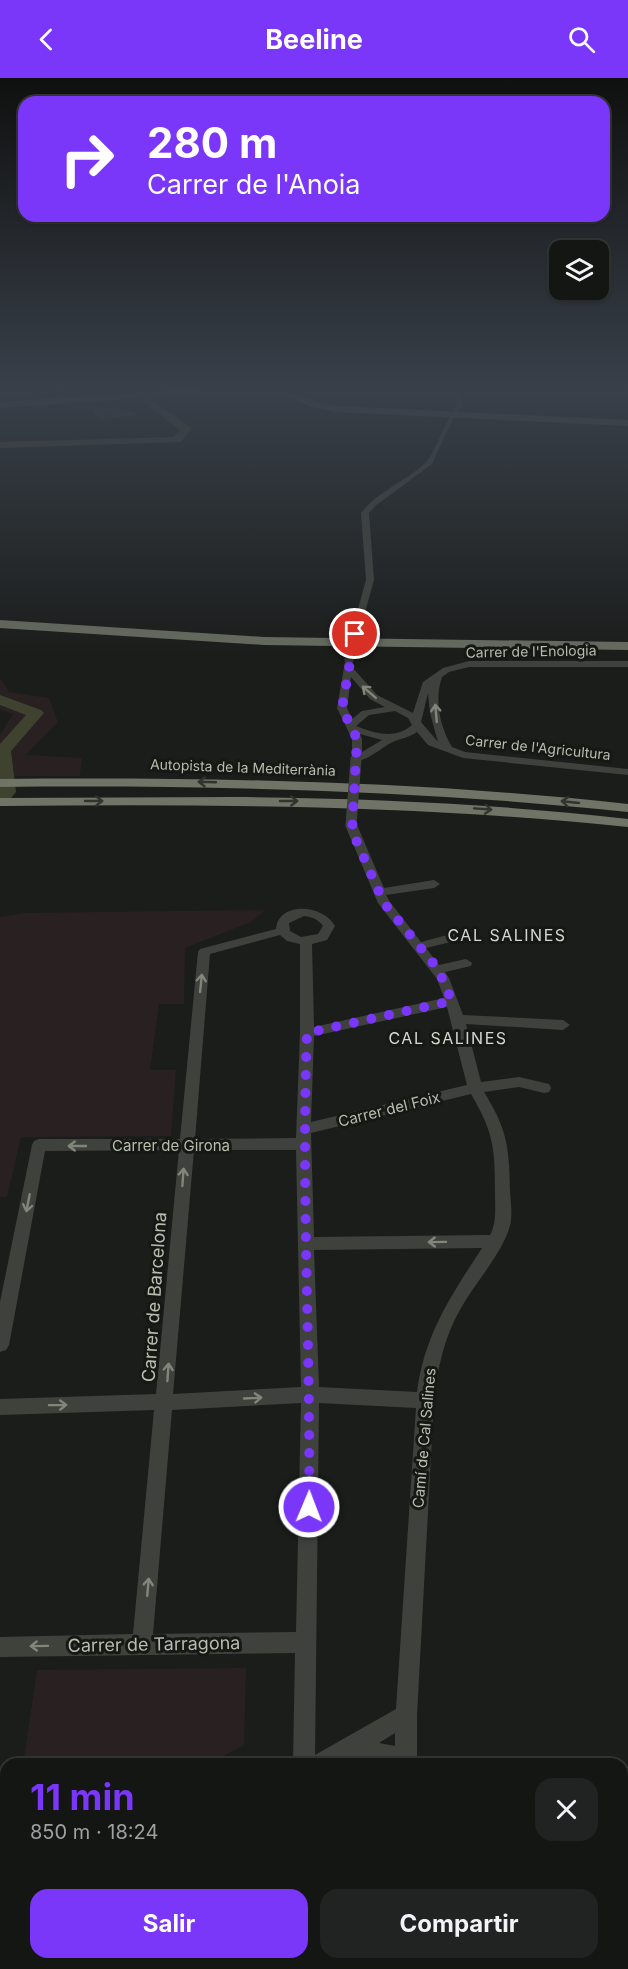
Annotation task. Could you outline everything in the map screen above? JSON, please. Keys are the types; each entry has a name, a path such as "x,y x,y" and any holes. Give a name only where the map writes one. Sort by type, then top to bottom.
{"highway":[{"path":"0,624 264,641 628,646"},
{"name":"Autopista de la Mediterrània","path":"0,783 158,780 390,789 509,796 628,808"},
{"path":"0,802 363,802 522,812 628,823"}],"street":[{"name":"Camí de Cal Salines","path":"406,1758 406,1715 425,1400 430,1362 454,1305 495,1241 503,1216 502,1149 492,1117 475,1088 452,1001 438,969 392,913 379,892 351,825 357,739 342,708 348,664 370,580 365,513 372,504 408,478"},
{"name":"Carrer de l'Agricultura","path":"348,664 364,690 411,715 432,742 463,755 628,772"},
{"name":"Carrer de l'Enologia","path":"437,677 455,667 469,664 628,664"},
{"path":"356,759 393,738 411,734 417,723 426,684 437,677"},
{"path":"437,677 433,688 437,732 447,748"},
{"path":"393,738 381,737 351,727 366,713 397,708"},
{"path":"379,892 434,884"},
{"path":"303,912 321,916 327,921 328,932 316,940 306,942 287,937 281,925 285,918 303,912"},
{"name":"Carrer de Barcelona","path":"142,1645 166,1402 185,1146 204,952 282,931"},
{"path":"419,946 455,937"},
{"path":"304,1758 310,1395 304,1137 307,1033 306,942"},
{"path":"438,969 466,963"},
{"path":"307,1033 452,1001"},
{"path":"458,1019 563,1025"},
{"name":"Carrer del Foix","path":"304,1137 475,1088 519,1082 544,1088"},
{"name":"Carrer de Girona","path":"0,1345 39,1145 185,1146 304,1137"},
{"path":"306,1244 495,1241"},
{"path":"0,1407 310,1395 425,1400"},
{"name":"Carrer de Tarragona","path":"0,1647 307,1642"},
{"path":"332,1758 406,1715"},
{"path":"346,1750 382,1754 394,1758"}],"shaded area":[{"path":"0,678 9,692 49,698 58,722 26,755 82,758 80,776 0,776 0,735 13,714 0,710"},
{"path":"265,910 251,922 185,948 184,1004 159,1004 150,1070 176,1070 171,1136 21,1137 7,1197 0,1197 0,917 24,913"},
{"path":"246,1668 244,1745 220,1758 24,1758 37,1670"}],"waterway":[{"path":"0,700 36,713 3,750 8,792 0,800"}],"district":[{"name":"CAL SALINES","path":"507,935"},
{"name":"CAL SALINES","path":"448,1038"}],"route":[{"path":"309,1507 310,1395 303,1144 307,1033 452,1001 438,969 384,903 352,831 357,739 346,719 342,700 355,634"}]}
